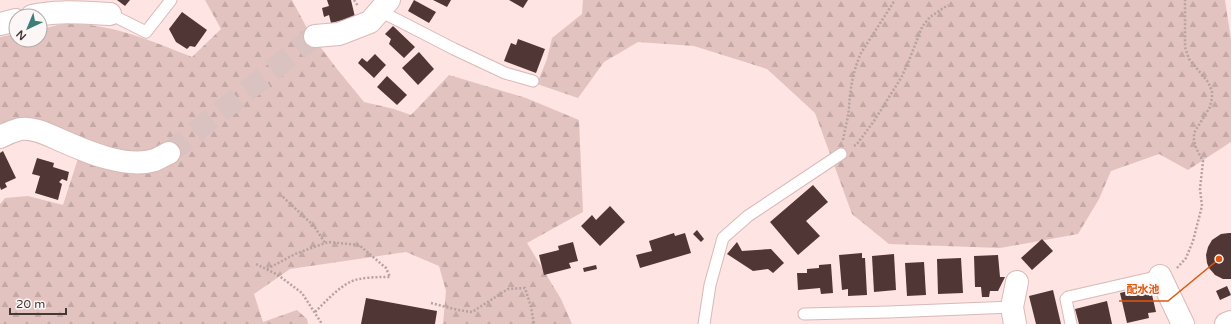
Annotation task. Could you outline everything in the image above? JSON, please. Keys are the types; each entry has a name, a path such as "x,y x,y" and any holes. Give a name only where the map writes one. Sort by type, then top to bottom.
{"street":[{"path":"94,0 110,14"},
{"path":"315,36 339,34 370,22 384,6"},
{"path":"48,13 78,12 110,14"},
{"path":"0,137 20,129 34,129 88,152 118,161 136,162 155,160 169,153"},
{"path":"1168,272 1183,324"},
{"path":"1013,316 1017,282"},
{"path":"1226,324 1231,322"}],"lane":[{"path":"110,14 146,32 171,0"},
{"path":"384,6 454,49 505,73 533,81"},
{"path":"704,324 710,285 723,238 748,216 841,154"},
{"path":"1070,324 1066,299 1068,297 1168,272"},
{"path":"804,314 888,312 1013,316"}],"path":[{"path":"841,154 849,109 850,86 858,59 895,0"},
{"path":"1168,272 1186,258 1197,226 1202,206 1200,189 1203,161 1196,148 1194,132 1210,108 1212,98 1212,91 1208,82 1186,55 1185,0"},
{"path":"841,154 857,144 890,96 908,63 922,26 930,17 948,6"},
{"path":"283,197 314,226 326,243"},
{"path":"267,269 295,254 328,242 359,245 386,268 390,277 375,277 351,281 315,312"},
{"path":"256,264 278,275 302,293 322,324"},
{"path":"431,303 472,312 508,290 525,288 531,307 534,324"}],"green space":[{"path":"205,0 292,0 309,32 364,102 394,109 411,115 449,75 526,98 579,120 583,212 527,243 561,299 572,324 443,324 446,291 439,266 406,252 290,269 254,294 263,322 297,310 307,319 308,324 0,324 0,204 5,198 28,196 63,205 83,143 0,129 0,37 8,36 8,48 48,48 48,27 64,24 83,24 99,26 131,34 192,57 221,29"},
{"path":"583,0 1225,0 1231,40 1231,142 1188,170 1159,154 1111,171 1099,199 1078,234 1000,248 889,244 852,214 815,113 767,69 694,46 638,42 604,62 578,98 537,84 547,59 552,38 582,14"}],"building":[{"path":"117,0 130,0 125,6"},
{"path":"327,0 351,0 355,17 331,23 329,15 324,17 322,8 329,6"},
{"path":"414,0 436,12 429,23 408,11"},
{"path":"433,0 451,0 447,7"},
{"path":"509,0 528,0 523,8"},
{"path":"182,12 207,30 195,47 190,46 187,49 176,42 169,29"},
{"path":"393,26 415,47 404,58 389,44 391,39 385,34"},
{"path":"518,39 545,49 536,73 504,61 511,43 516,45"},
{"path":"419,52 434,69 418,85 402,68"},
{"path":"375,54 386,65 374,78 358,63 362,58 367,62"},
{"path":"387,76 407,95 397,105 377,87"},
{"path":"3,151 16,178 5,183 7,187 1,190 0,153"},
{"path":"37,158 54,163 53,167 69,172 67,181 62,179 59,182 62,184 58,200 35,193 40,176 32,174"},
{"path":"813,185 828,202 806,221 820,236 798,255 770,222"},
{"path":"610,206 625,222 600,246 581,226 592,215 596,220"},
{"path":"697,230 704,239 701,242 693,234"},
{"path":"674,233 675,236 685,233 691,253 640,268 636,255 652,251 649,241"},
{"path":"1231,233 1231,279 1223,279 1215,275 1209,268 1206,255 1212,240 1221,234"},
{"path":"1042,239 1053,251 1032,270 1021,258"},
{"path":"573,242 578,261 569,263 571,268 544,275 539,255 559,250 558,246"},
{"path":"737,242 742,251 771,249 784,263 773,273 768,269 753,271 727,254"},
{"path":"862,253 862,258 865,258 867,295 848,296 848,289 842,290 839,255"},
{"path":"894,254 896,290 874,292 872,256"},
{"path":"998,255 1000,277 1005,277 998,291 990,291 989,297 982,297 981,287 975,287 974,256"},
{"path":"961,258 963,293 938,294 937,259"},
{"path":"924,262 926,295 907,296 905,263"},
{"path":"831,264 833,293 821,294 820,288 798,290 797,273 807,273 807,269 819,268 819,265"},
{"path":"596,265 597,269 584,272 583,268"},
{"path":"1150,286 1156,312 1148,313 1149,318 1127,323 1120,293"},
{"path":"1227,286 1231,295 1220,300 1216,291"},
{"path":"1053,290 1061,324 1036,324 1029,296"},
{"path":"366,298 437,311 435,324 361,324"},
{"path":"1107,301 1112,324 1079,324 1075,309"}],"tunnel":[{"path":"169,153 315,36"}],"place":[{"name":"配水池","path":"1219,259"}]}
